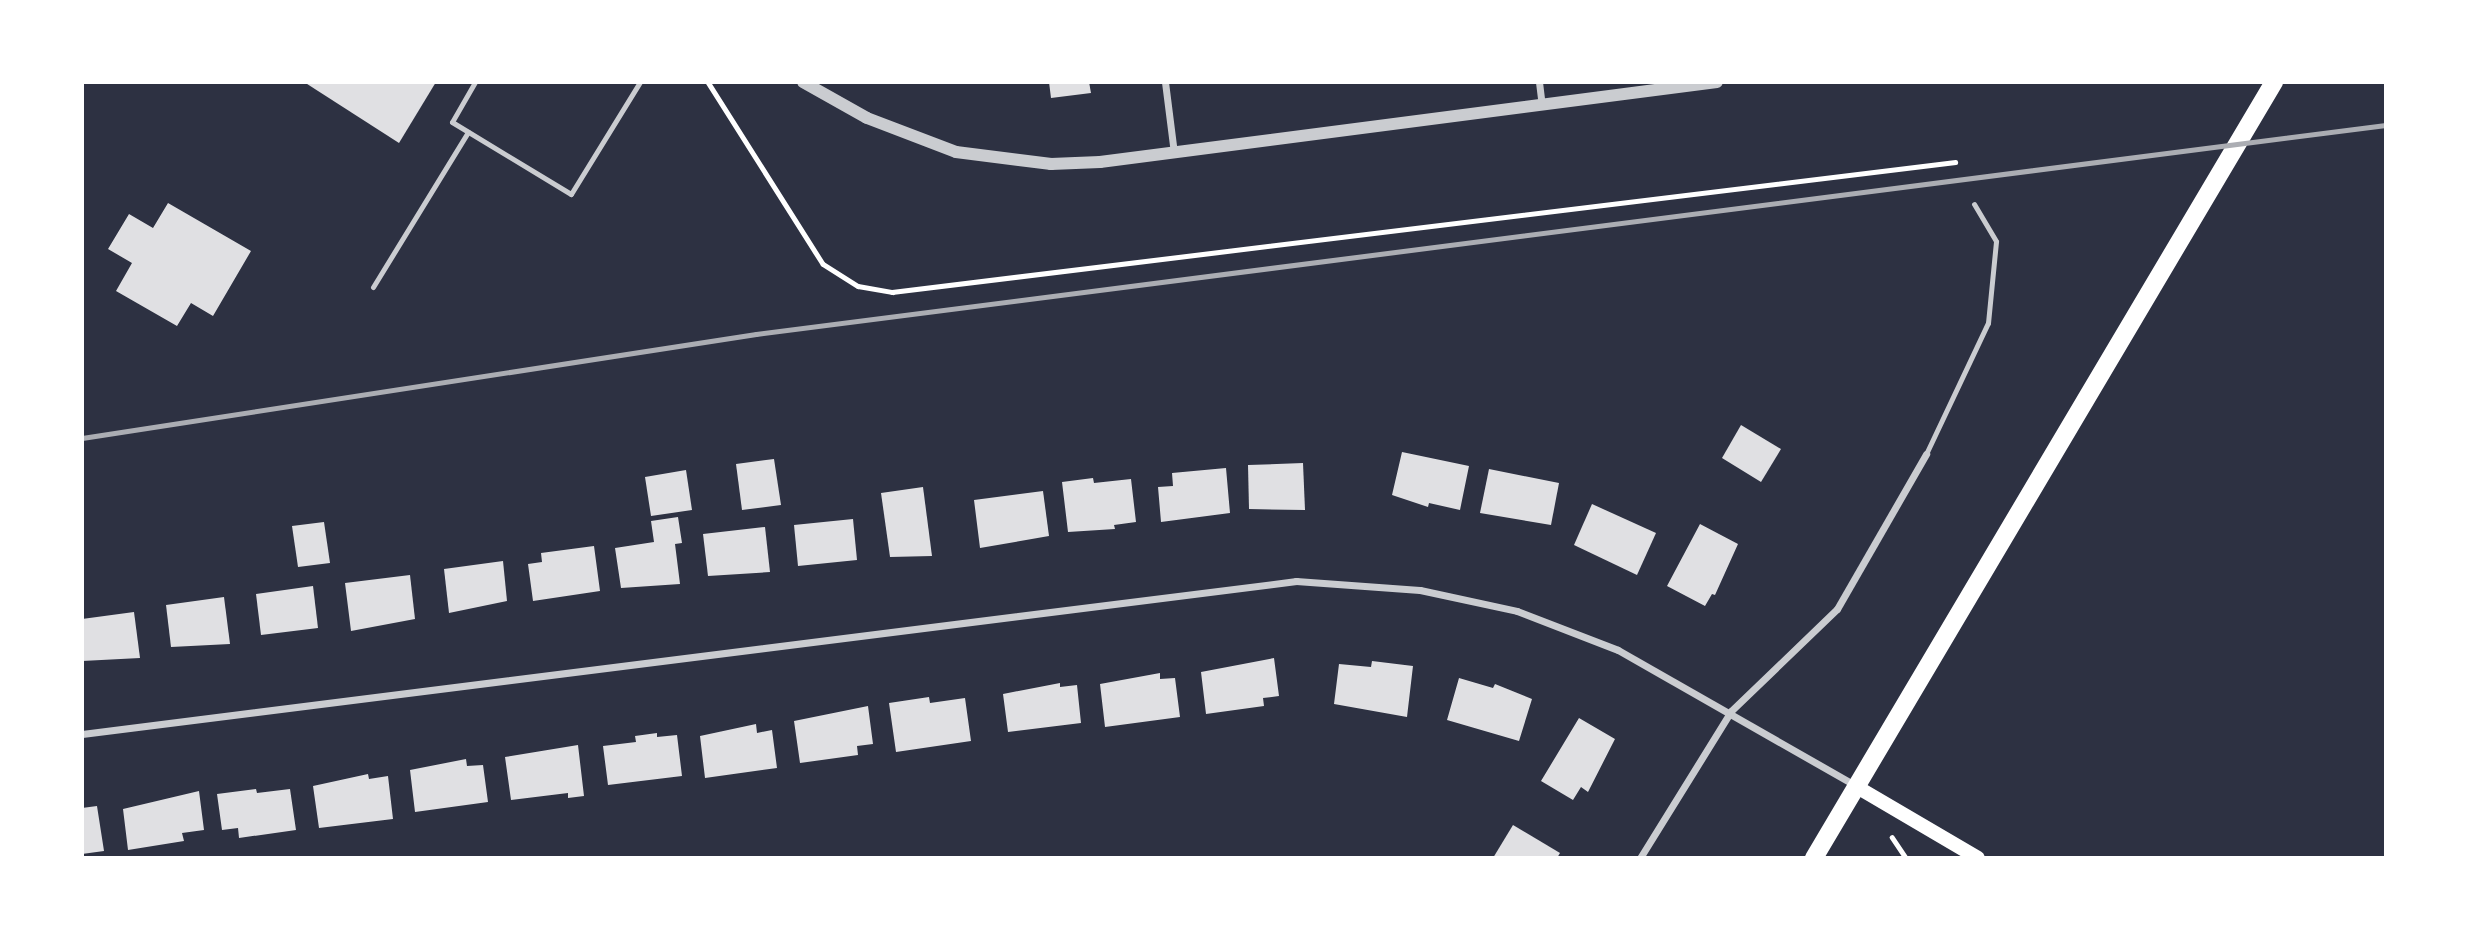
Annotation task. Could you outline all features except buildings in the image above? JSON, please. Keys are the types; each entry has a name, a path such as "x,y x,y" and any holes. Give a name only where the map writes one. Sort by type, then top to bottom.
{"main road":[{"path":"1814,858 2274,82"},
{"path":"1857,787 1978,858"}],"street":[{"path":"803,82 867,118 956,152 1003,161 1100,162 1717,82"},
{"path":"1165,82 1174,153"},
{"path":"1539,82 1542,105"},
{"path":"1640,858 1731,711 1837,609 1926,454"},
{"path":"82,734 1296,581 1420,590 1517,611 1618,650 1731,711 1857,787"}],"lane":[{"path":"475,82 452,122 571,194 640,82"},
{"path":"373,287 468,132"},
{"path":"1926,454 1988,323 1996,241 1974,204"}],"path":[{"path":"708,82 823,264 858,286 892,292 1955,162"}],"railway":[{"path":"82,438 756,334 2386,125"}]}
